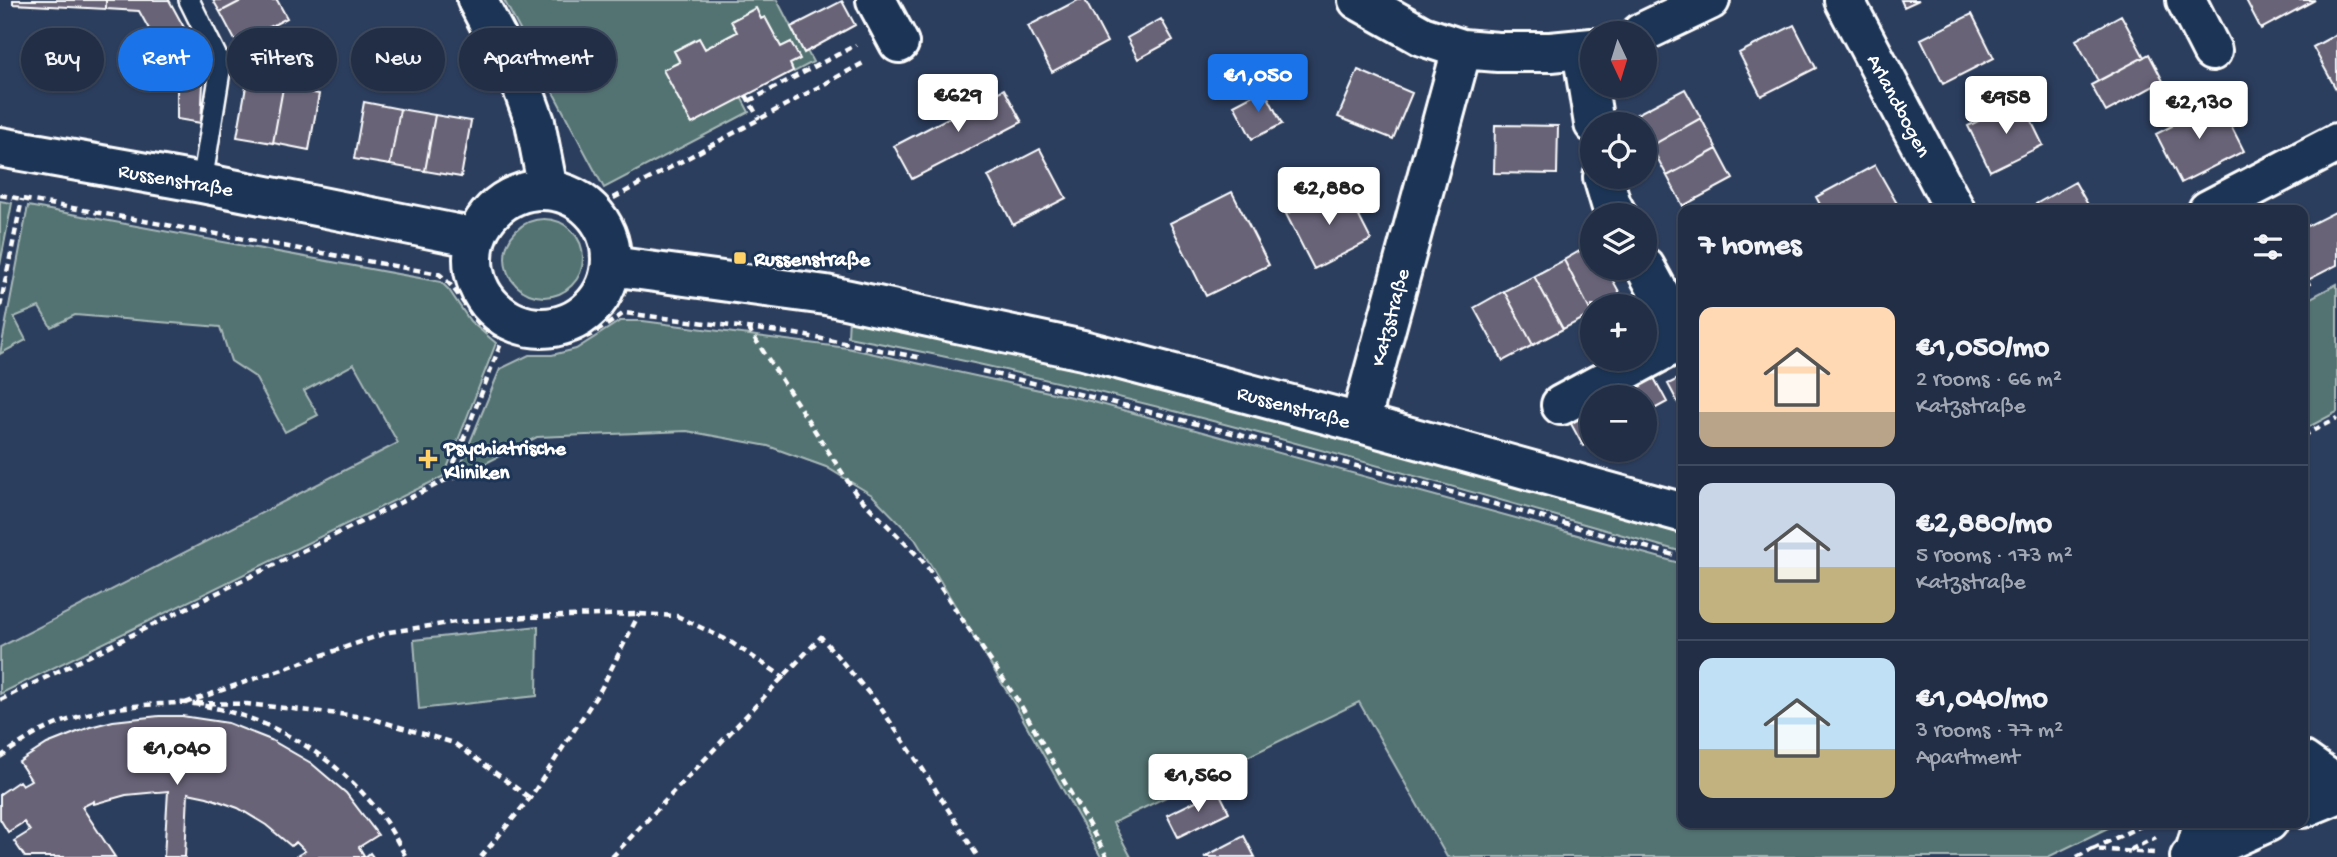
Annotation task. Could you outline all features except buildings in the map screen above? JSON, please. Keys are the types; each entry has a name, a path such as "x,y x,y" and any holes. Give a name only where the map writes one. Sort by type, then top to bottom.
{"street":[{"path":"477,0 522,86 535,122 548,190"},
{"path":"876,0 881,42"},
{"path":"1358,0 1422,36 1462,49 1498,52 1580,49"},
{"path":"1657,25 1710,0"},
{"name":"Arlandbogen","path":"1844,0 1952,205"},
{"path":"2186,0 2212,51"},
{"name":"Katzstraße","path":"1360,423 1462,49"},
{"path":"2218,205 2337,143"},
{"name":"Russenstraße","path":"0,147 202,183 476,238"},
{"path":"535,190 548,190 573,197 594,212 608,238 611,267 608,283 600,298 575,320 559,326 506,330 478,285 474,269 476,238 489,214 509,198 535,190"},
{"name":"Russenstraße","path":"611,267 826,295 1083,351 1360,423 1678,511"},
{"path":"1652,280 1678,328"},
{"path":"1562,405 1678,342"},
{"path":"2308,765 2337,785"},
{"path":"2308,806 2337,794"},
{"path":"2196,845 2249,828"}],"lane":[{"path":"189,0 221,65 202,183"}],"path":[{"path":"749,101 881,42"},
{"path":"594,212 610,200 759,119 881,42"},
{"path":"746,95 759,119"},
{"path":"0,195 439,274 452,284 482,327 506,330 534,348 565,346 599,331 624,313 748,327 924,358"},
{"path":"0,307 22,199"},
{"path":"748,327 856,494 922,560 960,615 1020,704 1107,857"},
{"path":"0,700 448,479 506,330"},
{"path":"974,369 1092,396 1358,466 1678,556"},
{"path":"2308,433 2337,418"},
{"path":"185,703 388,632 456,622 526,617 639,614 677,617 729,641 785,678"},
{"path":"481,857 530,798 601,689 639,614"},
{"path":"612,857 785,678 821,637 878,704 978,857"},
{"path":"185,703 236,714 269,725 326,760 368,799 389,827 406,857"},
{"path":"0,757 45,729 76,717 116,708 185,703 247,704 366,717 454,743 530,798"},
{"path":"2077,857 2136,828"},
{"path":"2092,849 2196,845"}],"green space":[{"path":"504,0 777,0 804,52 807,51 813,62 794,72 790,64 791,42 781,47 765,17 761,19 755,8 731,21 737,32 705,49 699,38 674,51 679,62 664,70 691,123 741,97 749,112 604,188 552,91 616,91 616,28 519,28"},
{"path":"0,201 12,203 0,265"},
{"path":"28,206 441,282 470,321 496,343 444,476 0,694 0,647 398,443 354,364 304,391 318,415 285,432 255,377 231,361 220,327 75,315 51,327 39,307 14,317 26,340 0,354"},
{"path":"536,219 552,219 566,225 577,236 583,250 583,266 577,280 566,291 552,297 536,297 522,291 511,280 505,266 505,250 511,236 522,225"},
{"path":"2337,284 2337,412 2308,427 2308,299"},
{"path":"849,317 1078,366 1408,454 1678,532 1678,551 1163,408 1059,382 848,337"},
{"path":"620,321 643,321 847,348 1090,401 1678,563 1678,828 2108,828 2048,857 1447,857 1359,702 1113,823 1131,857 1101,857 1015,705 915,539 872,495 826,467 768,446 687,431 537,437 455,479 500,369 529,355 552,355 576,349"},
{"path":"538,626 537,696 419,709 414,640"}],"place":[{"name":"Russenstraße","path":"740,258"},
{"name":"Psychiatrische Kliniken","path":"428,459"}]}
